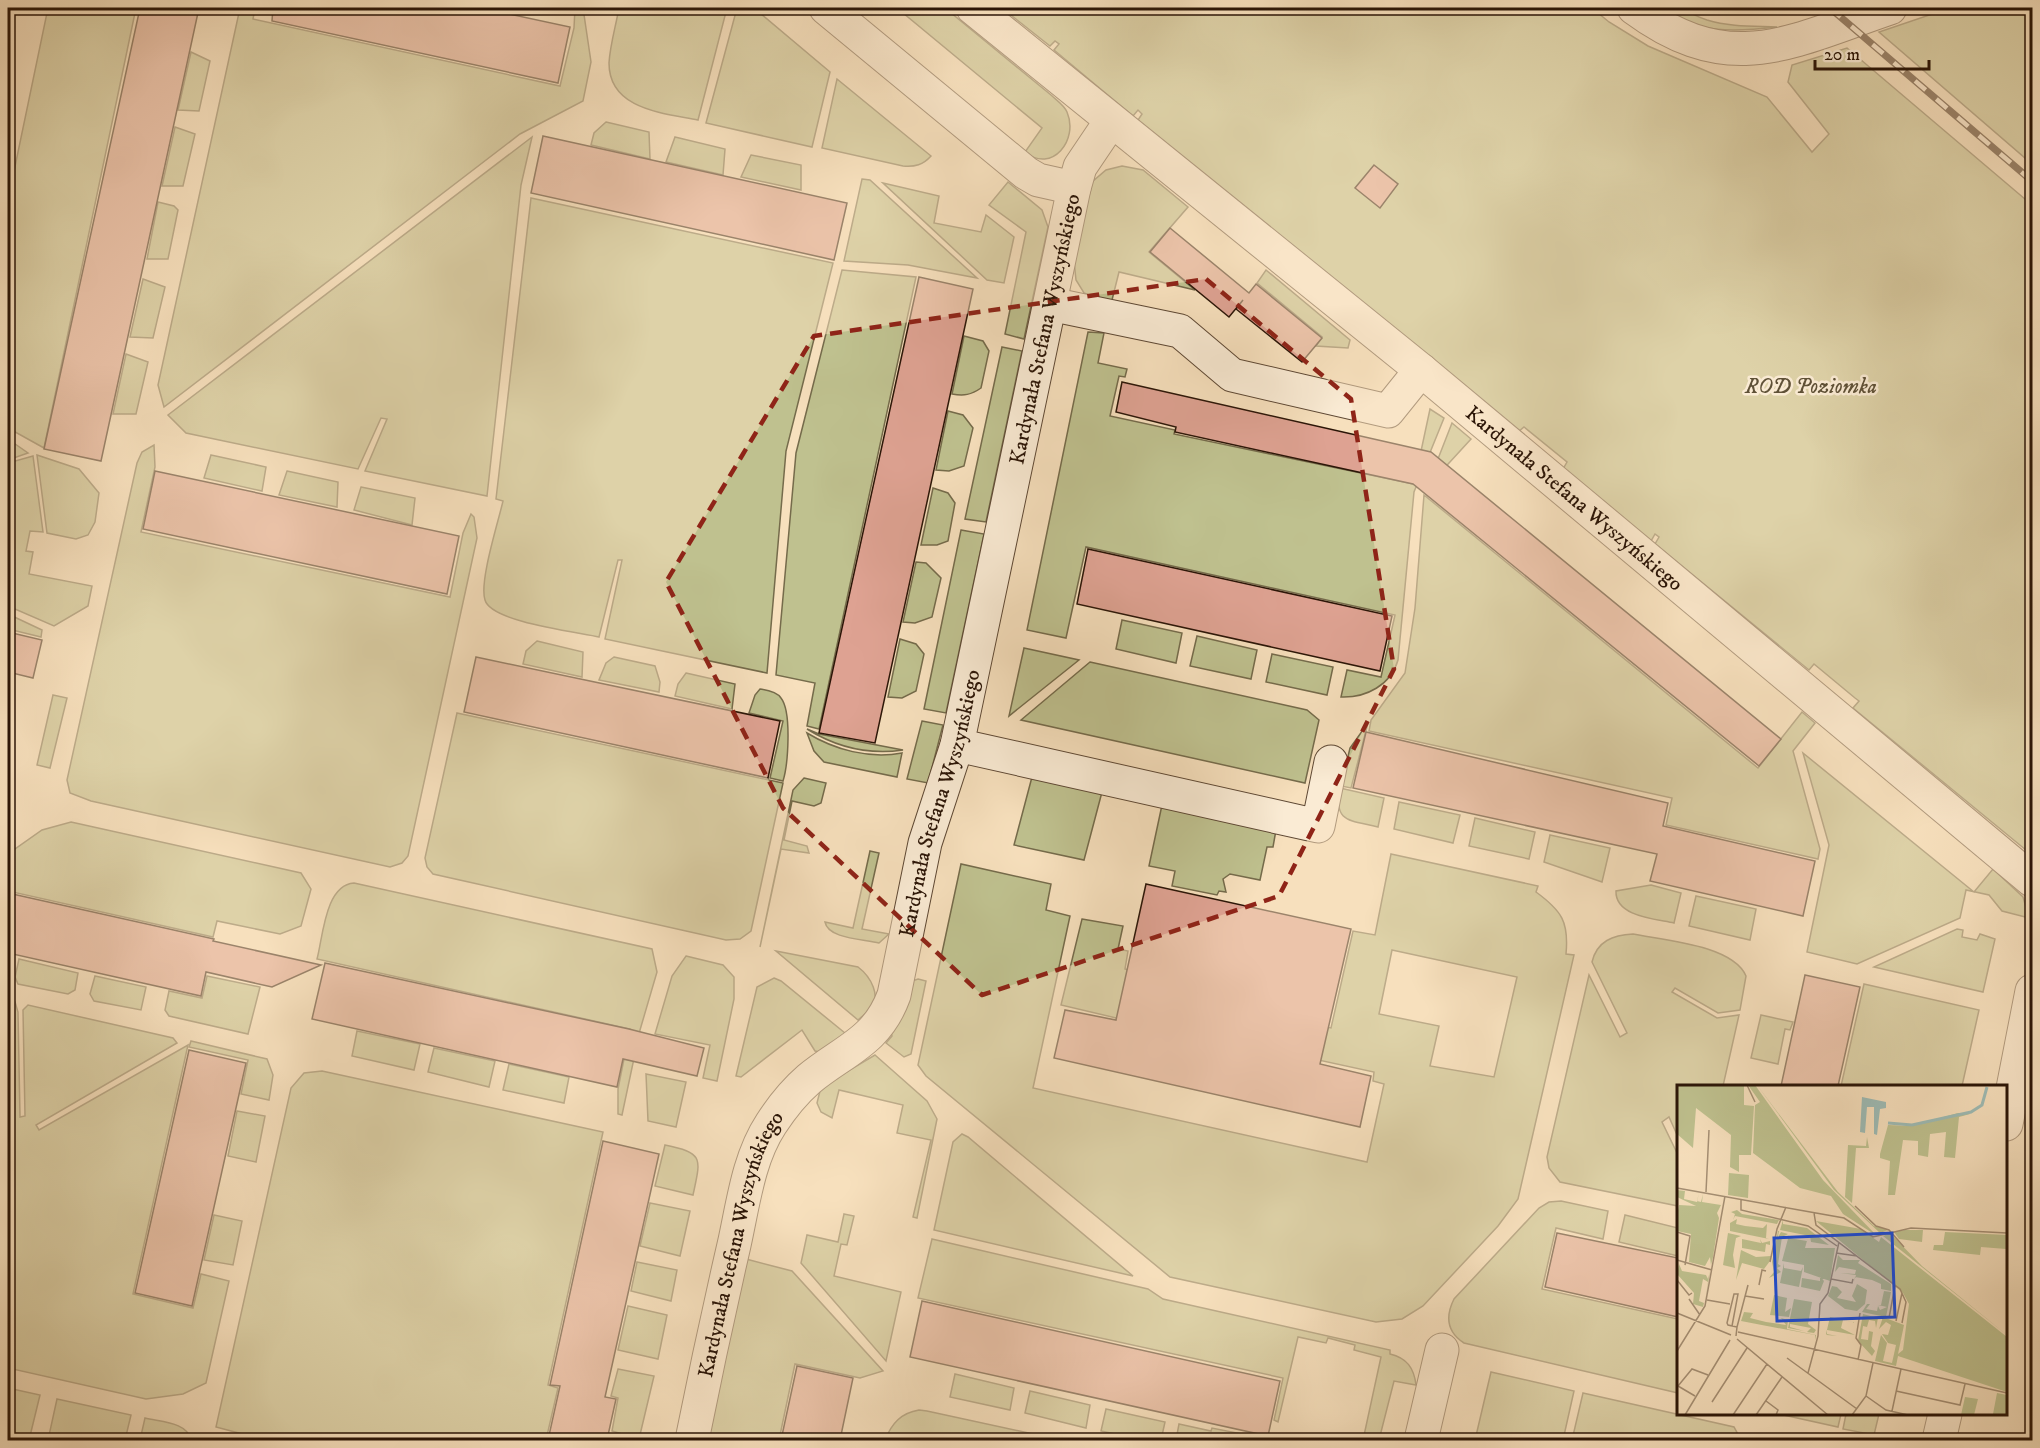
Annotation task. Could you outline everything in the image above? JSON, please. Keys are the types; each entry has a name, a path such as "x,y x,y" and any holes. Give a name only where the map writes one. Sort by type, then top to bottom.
{"street":[{"path":"826,8 1026,173 1038,180 1074,188"},
{"name":"Kardynała Stefana Wyszyńskiego","path":"973,8 1421,370 2032,880"},
{"path":"1634,8 1671,32 1702,45 1736,49 1788,43 1890,8"},
{"name":"Kardynała Stefana Wyszyńskiego","path":"692,1440 756,1154 769,1126 795,1092 826,1067 855,1049 887,1016 894,995 925,843 957,745 1074,188 1080,167 1111,121"},
{"path":"1050,304 1180,331 1232,375 1388,411 1421,370"},
{"path":"957,745 1318,826 1331,762"},
{"path":"2007,1122 2023,1091 2032,991"},
{"path":"1421,1440 1442,1350"},
{"path":"1939,1440 1945,1415"}],"highlighted area":[{"path":"1206,279 1351,399 1394,669 1279,896 982,995 783,808 666,582 814,336"}],"green space":[{"path":"48,8 136,8 44,448 8,428 8,200"},
{"path":"240,8 255,8 253,19 560,86 574,28 575,8 583,8 591,62 583,101 520,134 164,407 158,385"},
{"path":"619,8 727,8 698,120 670,115 641,106 628,100 618,91 611,79 609,63"},
{"path":"737,8 754,8 830,72 812,147 706,123"},
{"path":"897,8 945,8 1051,95 1066,109 1070,123 1066,143 1061,151 1045,159 1035,158 1025,152 1042,128"},
{"name":"ROD Poziomka","path":"1002,8 1592,8 1609,22 1648,46 1767,97 1812,152 1829,134 1788,82 1792,65 1847,48 2032,205 2032,855 1853,708 1859,701 1814,664 1809,670 1655,544 1659,537 1655,534 1651,541 1563,469 1567,462 1524,427 1518,432 1138,120 1142,114 1138,110 1133,116 1054,50 1059,44 1055,41 1050,46"},
{"path":"1662,8 1681,10 1724,24 1777,27 1731,30 1703,27 1690,23"},
{"path":"1950,8 2023,8 2032,20 2032,164 1879,32"},
{"path":"191,52 210,61 199,111 178,110"},
{"path":"837,79 931,156 918,165 903,166 822,148"},
{"path":"606,122 649,132 650,159 591,145 594,133"},
{"path":"175,127 195,134 183,186 162,186"},
{"path":"532,137 521,185 487,496 365,471 387,419 381,418 358,469 186,433 168,415"},
{"path":"675,137 725,149 723,175 666,162"},
{"path":"751,155 801,165 801,190 741,177"},
{"path":"1122,166 1143,170 1188,207 1149,252 1195,290 1119,272 1111,304 1084,293 1076,280 1074,261 1092,182 1106,170"},
{"path":"862,179 870,180 977,278 908,265 844,261"},
{"path":"1008,182 1042,210 1048,227 1024,339 1005,334 1026,232 989,205"},
{"path":"883,183 939,196 934,223 981,232 986,215 1014,237 1004,283 987,280"},
{"path":"531,198 833,263 786,451 767,673 605,639 622,560 618,560 599,637 518,620 491,608 485,600 487,567 503,501 496,499"},
{"path":"158,202 174,206 178,210 168,259 147,259"},
{"path":"842,270 916,277 819,729 807,726 815,683 776,675 796,453"},
{"path":"1266,270 1350,340 1348,348 1316,346 1322,337 1257,283"},
{"path":"143,279 165,287 153,338 130,337"},
{"path":"1088,332 1104,333 1098,363 1127,369 1125,377 1119,376 1110,416 1175,430 1174,434 1414,484 1430,409 1444,418 1414,492 1398,660 1395,669 1383,683 1359,695 1341,697 1347,670 1381,677 1395,615 1086,547 1066,638 1027,630"},
{"path":"964,336 983,341 989,351 981,388 967,394 952,394"},
{"path":"1002,347 1022,351 986,522 965,519"},
{"path":"126,354 148,362 136,414 113,414"},
{"path":"948,411 963,415 973,428 964,466 949,471 936,470"},
{"path":"1452,423 1471,439 1427,487"},
{"path":"8,439 28,453 8,460"},
{"path":"154,445 155,467 141,532 450,597 463,533 471,514 474,517 477,538 408,856 402,863 390,867 91,801 70,793 67,780 137,463 142,452"},
{"path":"37,455 79,469 99,493 95,522 88,535 76,539 47,533"},
{"path":"211,455 266,467 262,491 204,478"},
{"path":"33,456 43,532 30,531 26,551 33,552 29,574 92,586 88,606 54,626 8,606 8,463"},
{"path":"287,471 338,482 337,507 279,495"},
{"path":"361,487 415,498 412,525 354,510"},
{"path":"933,488 948,493 955,503 948,541 937,545 921,545"},
{"path":"1424,495 1758,768 1802,712 1815,723 1793,751 1820,849 1818,859 1666,825 1672,798 1369,731 1371,720 1405,673 1415,608"},
{"path":"961,530 984,534 946,713 924,709"},
{"path":"916,562 926,563 941,578 932,617 915,623 903,622"},
{"path":"8,614 42,630 41,637 8,629"},
{"path":"1122,620 1182,633 1176,663 1116,649"},
{"path":"1197,636 1257,650 1251,679 1190,666"},
{"path":"900,639 916,644 924,654 916,691 902,698 888,697"},
{"path":"537,641 583,652 582,677 523,664 526,651"},
{"path":"1024,648 1079,660 1009,716"},
{"path":"1272,654 1333,667 1327,695 1266,682"},
{"path":"614,657 655,666 660,682 659,692 599,680 606,663"},
{"path":"1090,662 1307,710 1319,720 1305,783 1021,720"},
{"path":"686,673 735,684 732,709 675,696 678,684"},
{"path":"760,689 777,694 781,698 787,715 788,739 783,781 770,778 783,721 749,713 755,695"},
{"path":"53,695 67,698 50,768 37,765"},
{"path":"457,713 783,783 751,931 740,939 726,940 433,874 427,867 425,858"},
{"path":"922,721 943,725 928,783 907,779"},
{"path":"1368,723 1351,788 1341,786 1350,748"},
{"path":"807,729 819,734 903,750 878,751 853,748 829,741"},
{"path":"807,733 853,752 877,755 902,753 897,777 824,762 814,751"},
{"path":"1803,753 1974,892 1966,890 1960,918 1857,964 1807,952 1829,845"},
{"path":"1032,777 1102,792 1084,860 1014,845"},
{"path":"804,778 826,783 821,803 814,806 792,801 784,840 807,846 809,853 781,849 760,947 793,790"},
{"path":"1340,788 1384,798 1378,827 1352,821 1342,814 1338,799"},
{"path":"1399,802 1460,815 1453,843 1394,829"},
{"path":"1162,805 1276,830 1273,847 1267,847 1260,880 1230,874 1223,879 1226,892 1219,891 1217,895 1172,886 1175,871 1149,866"},
{"path":"1475,818 1535,832 1529,859 1469,846"},
{"path":"71,822 301,873 311,889 301,926 280,934 217,921 213,937 8,891 8,854 42,830"},
{"path":"1550,835 1610,848 1602,882 1544,862"},
{"path":"870,851 879,853 862,929 889,934 879,943 839,935 828,928 825,922 853,928"},
{"path":"1391,854 1538,886 1536,892 1552,905 1565,925 1566,954 1574,955 1518,1199 1498,1226 1423,1306 1402,1319 1376,1322 1170,1277 926,1076 918,1065 961,864 1051,884 1046,910 1070,916 1033,1088 1367,1162 1384,1084 1373,1081 1374,1072 1309,1058 1315,1025 1331,1028 1353,931 1375,935","holes":["1392,950 1517,977 1494,1077 1430,1066 1439,1026 1379,1014"]},
{"path":"1993,869 2023,897 2029,918 2002,911 1989,895 1974,892"},
{"path":"354,883 652,949 657,972 640,1030 622,1115 618,1114 618,1089 630,1029 317,959 331,902 344,886"},
{"path":"1651,885 1681,893 1674,923 1638,915 1622,906 1618,900 1616,891"},
{"path":"1696,896 1756,909 1750,940 1689,926"},
{"path":"1082,919 1123,926 1118,949 1128,951 1125,969 1139,973 1129,1021 1061,1005"},
{"path":"1957,929 1963,930 1962,937 1977,940 1980,934 1995,939 1983,992 1874,967"},
{"path":"1633,934 1679,942 1712,951 1727,957 1739,966 1746,976 1740,1010 1718,1013 1675,988 1672,992 1717,1018 1739,1015 1723,1085 1677,1085 1677,1135 1669,1117 1662,1122 1677,1153 1677,1206 1560,1182 1549,1168 1547,1157 1589,975 1620,1037 1627,1033 1592,962 1602,944 1619,936"},
{"path":"776,951 858,967 873,987 875,999 873,1005 858,1020"},
{"path":"686,956 723,965 734,977 734,999 717,1081 703,1078 710,1045 655,1034 672,976"},
{"path":"19,959 78,973 75,990 68,994 18,984 15,977"},
{"path":"95,976 146,987 141,1010 94,1001 90,994"},
{"path":"207,976 260,987 248,1034 169,1016 165,1010 169,991 202,998"},
{"path":"774,978 781,981 845,1033 839,1040 820,1052 815,1051 802,1030 741,1077 736,1076 757,987"},
{"path":"918,979 926,981 911,1054 904,1057 886,1043 892,1036 891,1031 912,981"},
{"path":"1864,984 1979,1010 1962,1085 1841,1085"},
{"path":"8,1001 15,1002 18,1012 20,1117 25,1116 23,1010 28,1005 173,1038 177,1043 36,1125 39,1130 188,1045 133,1294 193,1308 201,1274 229,1281 206,1383 183,1394 146,1399 8,1368"},
{"path":"1761,1015 1793,1022 1790,1030 1785,1029 1778,1064 1751,1058"},
{"path":"357,1031 420,1044 414,1070 352,1056"},
{"path":"191,1041 267,1059 273,1075 269,1100 241,1094 248,1060 189,1047"},
{"path":"434,1048 495,1061 489,1087 428,1072"},
{"path":"875,1055 927,1101 937,1119 917,1218 913,1217 931,1140 897,1133 903,1105 839,1090 832,1118 821,1112 817,1103 821,1087"},
{"path":"509,1064 569,1077 564,1103 503,1090"},
{"path":"322,1071 603,1132 548,1385 558,1388 546,1440 265,1440 216,1427 291,1088 304,1073"},
{"path":"646,1074 686,1082 676,1127 648,1121"},
{"path":"237,1111 265,1116 256,1162 228,1156"},
{"path":"962,1134 1133,1276 934,1230 953,1142"},
{"path":"665,1145 687,1151 697,1159 693,1195 655,1186"},
{"path":"1561,1201 1608,1211 1603,1239 1556,1228 1542,1289 1677,1319 1677,1393 1464,1343 1454,1334 1449,1324 1449,1312 1454,1299 1539,1208 1549,1202"},
{"path":"650,1203 690,1211 680,1256 640,1246"},
{"path":"844,1214 854,1216 847,1245 841,1244 834,1276 901,1292 886,1361 801,1263 807,1235 838,1242"},
{"path":"214,1215 242,1221 233,1265 204,1260"},
{"path":"1625,1215 1677,1228 1677,1256 1619,1242"},
{"path":"932,1239 1148,1289 1163,1299 1390,1350 1390,1354 1401,1358 1409,1365 1416,1385 1394,1381 1379,1440 1363,1440 1381,1357 1354,1350 1355,1345 1328,1338 1326,1343 1298,1337 1278,1422 1274,1420 1283,1378 918,1298"},
{"path":"746,1259 792,1271 883,1371 860,1378 795,1364 779,1440 708,1440"},
{"path":"637,1262 677,1270 671,1301 631,1291"},
{"path":"628,1306 667,1315 658,1359 618,1350"},
{"path":"618,1369 654,1376 639,1439 612,1431 618,1398 611,1396"},
{"path":"1491,1372 1574,1391 1563,1440 1475,1440"},
{"path":"955,1374 1014,1388 1010,1410 950,1397"},
{"path":"8,1388 40,1395 30,1436 8,1431"},
{"path":"1030,1391 1090,1405 1086,1428 1025,1413"},
{"path":"1583,1393 1734,1427 1741,1440 1572,1440"},
{"path":"57,1399 131,1415 125,1440 48,1440"},
{"path":"1106,1409 1165,1422 1161,1440 1143,1440 1101,1431"},
{"path":"919,1410 1061,1440 885,1440 898,1420"},
{"path":"1784,1415 1841,1415 1838,1427"},
{"path":"1846,1415 1879,1415 1874,1435 1843,1429"},
{"path":"145,1418 179,1426 189,1434 191,1440 140,1440"},
{"path":"1179,1424 1211,1431 1212,1428 1267,1439 1176,1440"}],"building":[{"path":"140,8 199,8 101,461 44,449"},
{"path":"273,8 481,8 570,27 558,83 272,21"},
{"path":"543,136 847,203 834,260 531,193"},
{"path":"1374,165 1398,184 1380,208 1355,188"},
{"path":"1170,228 1249,293 1256,284 1322,338 1302,362 1236,309 1243,300 1229,317 1150,252"},
{"path":"919,277 973,289 875,743 819,733"},
{"path":"1122,382 1431,452 1781,739 1759,766 1413,484 1175,432 1176,427 1116,412"},
{"path":"155,471 459,536 447,594 143,529"},
{"path":"1088,549 1392,616 1380,671 1077,604"},
{"path":"8,632 42,640 33,678 8,672"},
{"path":"476,657 780,721 768,778 464,712"},
{"path":"1366,732 1668,803 1663,826 1815,861 1803,916 1650,881 1657,854 1353,788"},
{"path":"1146,884 1351,929 1320,1064 1371,1076 1360,1127 1054,1058 1065,1010 1116,1020"},
{"path":"8,893 321,965 272,987 206,972 201,996 8,953"},
{"path":"325,963 629,1029 704,1048 697,1076 623,1059 617,1087 312,1019"},
{"path":"1805,975 1860,987 1838,1085 1781,1085"},
{"path":"189,1050 246,1063 192,1306 135,1293"},
{"path":"603,1141 659,1154 605,1397 616,1399 607,1440 548,1440 560,1386 550,1385"},
{"path":"1557,1233 1677,1258 1677,1317 1545,1287"},
{"path":"922,1301 1280,1381 1268,1436 910,1357"},
{"path":"797,1366 853,1378 840,1440 781,1440"}],"railway":[{"path":"1830,8 2032,181"}]}
